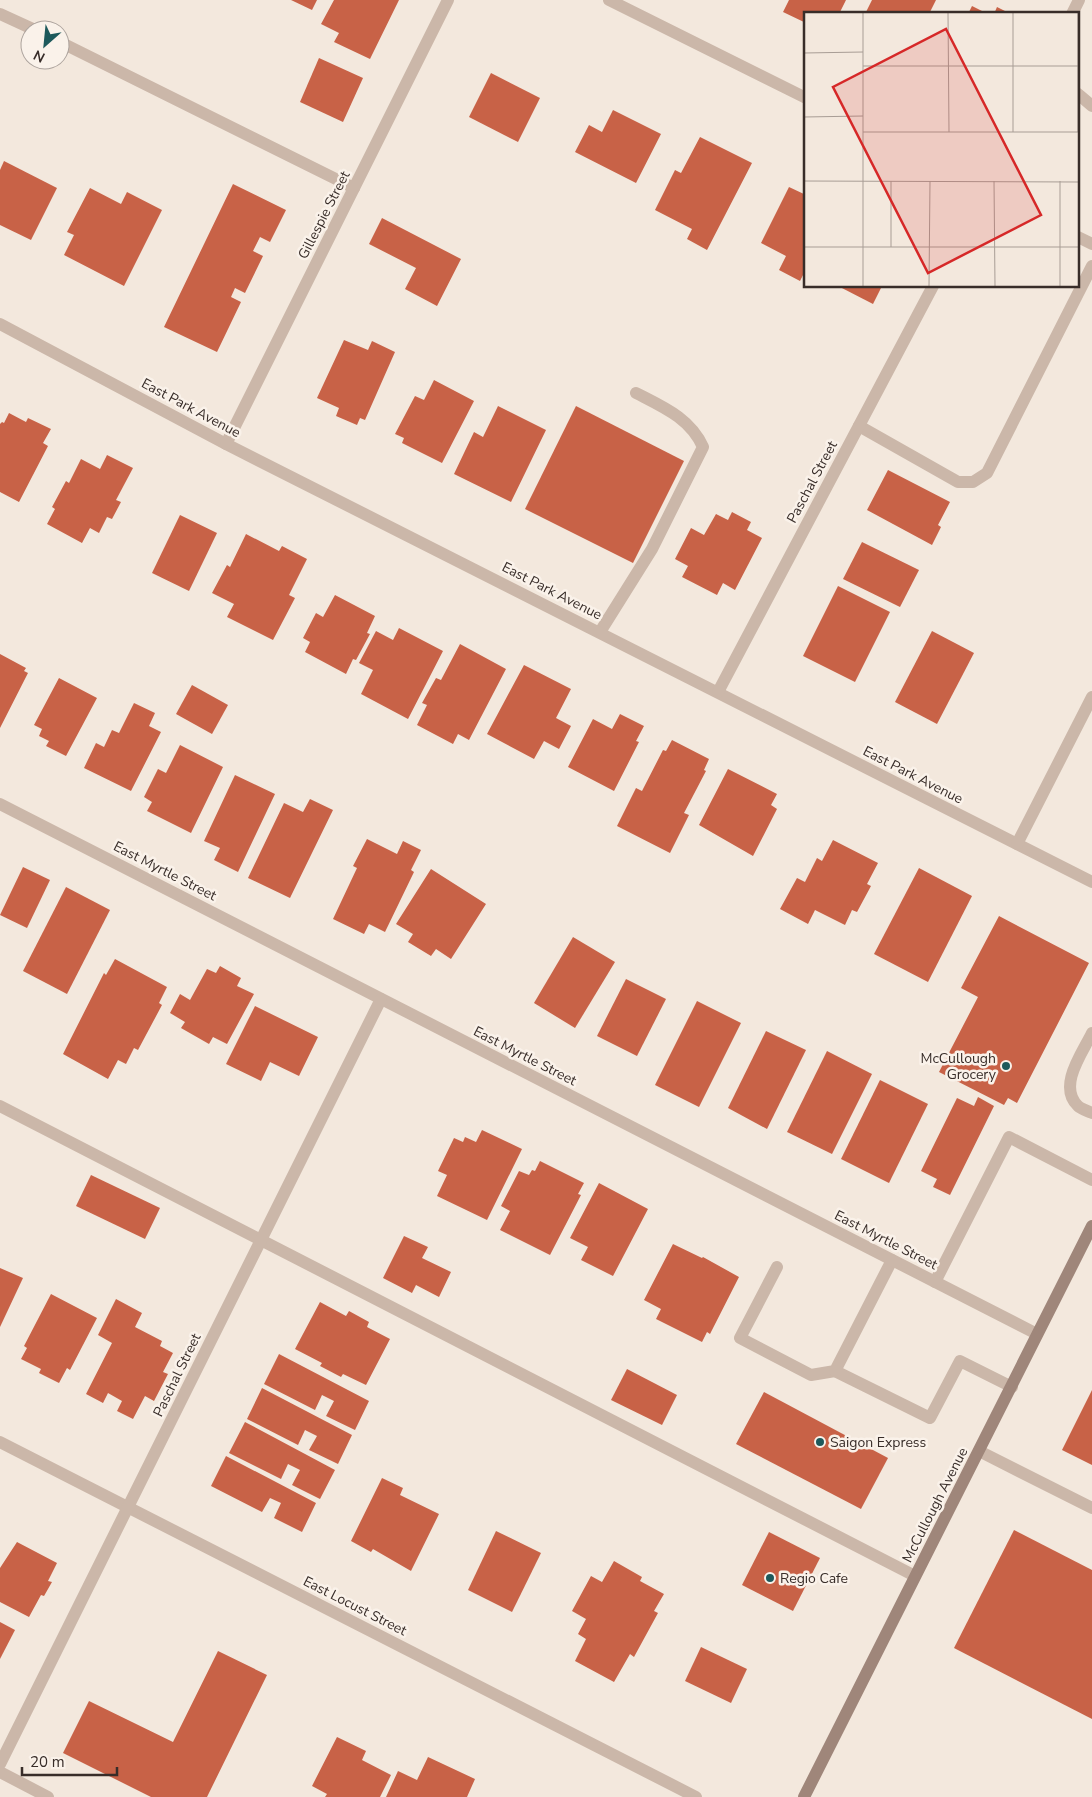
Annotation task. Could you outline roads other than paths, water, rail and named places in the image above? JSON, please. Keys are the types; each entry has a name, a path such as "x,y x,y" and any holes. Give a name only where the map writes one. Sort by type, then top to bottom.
{"main road":[{"name":"McCullough Avenue","path":"804,1797 1092,1226"}],"street":[{"name":"Gillespie Street","path":"226,444 448,0"},
{"path":"609,0 804,97"},
{"path":"1073,12 1079,0"},
{"path":"0,14 20,23"},
{"path":"70,47 354,188"},
{"path":"1080,96 1092,106"},
{"path":"1080,238 1092,244"},
{"path":"859,426 958,482 973,482 987,473 1092,266"},
{"name":"Paschal Street","path":"718,692 932,288"},
{"name":"East Park Avenue","path":"0,324 226,444 1092,882"},
{"path":"600,632 652,549 703,447 697,435 679,416 636,392"},
{"path":"1018,844 1092,697"},
{"name":"East Myrtle Street","path":"0,804 1037,1334"},
{"name":"Paschal Street","path":"0,1764 381,999"},
{"path":"1092,1033 1071,1075 1070,1089 1078,1106 1092,1113"},
{"path":"0,1106 915,1576"},
{"path":"935,1282 1009,1137 1092,1180"},
{"path":"835,1371 892,1260"},
{"path":"777,1267 740,1338 811,1375 835,1371 930,1418 960,1361 1012,1387"},
{"name":"East Locust Street","path":"0,1442 696,1797"},
{"path":"979,1451 1092,1508"},
{"path":"0,1772 48,1797"}],"place":[{"name":"McCullough Grocery","path":"1006,1066"},
{"name":"Saigon Express","path":"820,1442"},
{"name":"Regio Cafe","path":"770,1578"}]}
